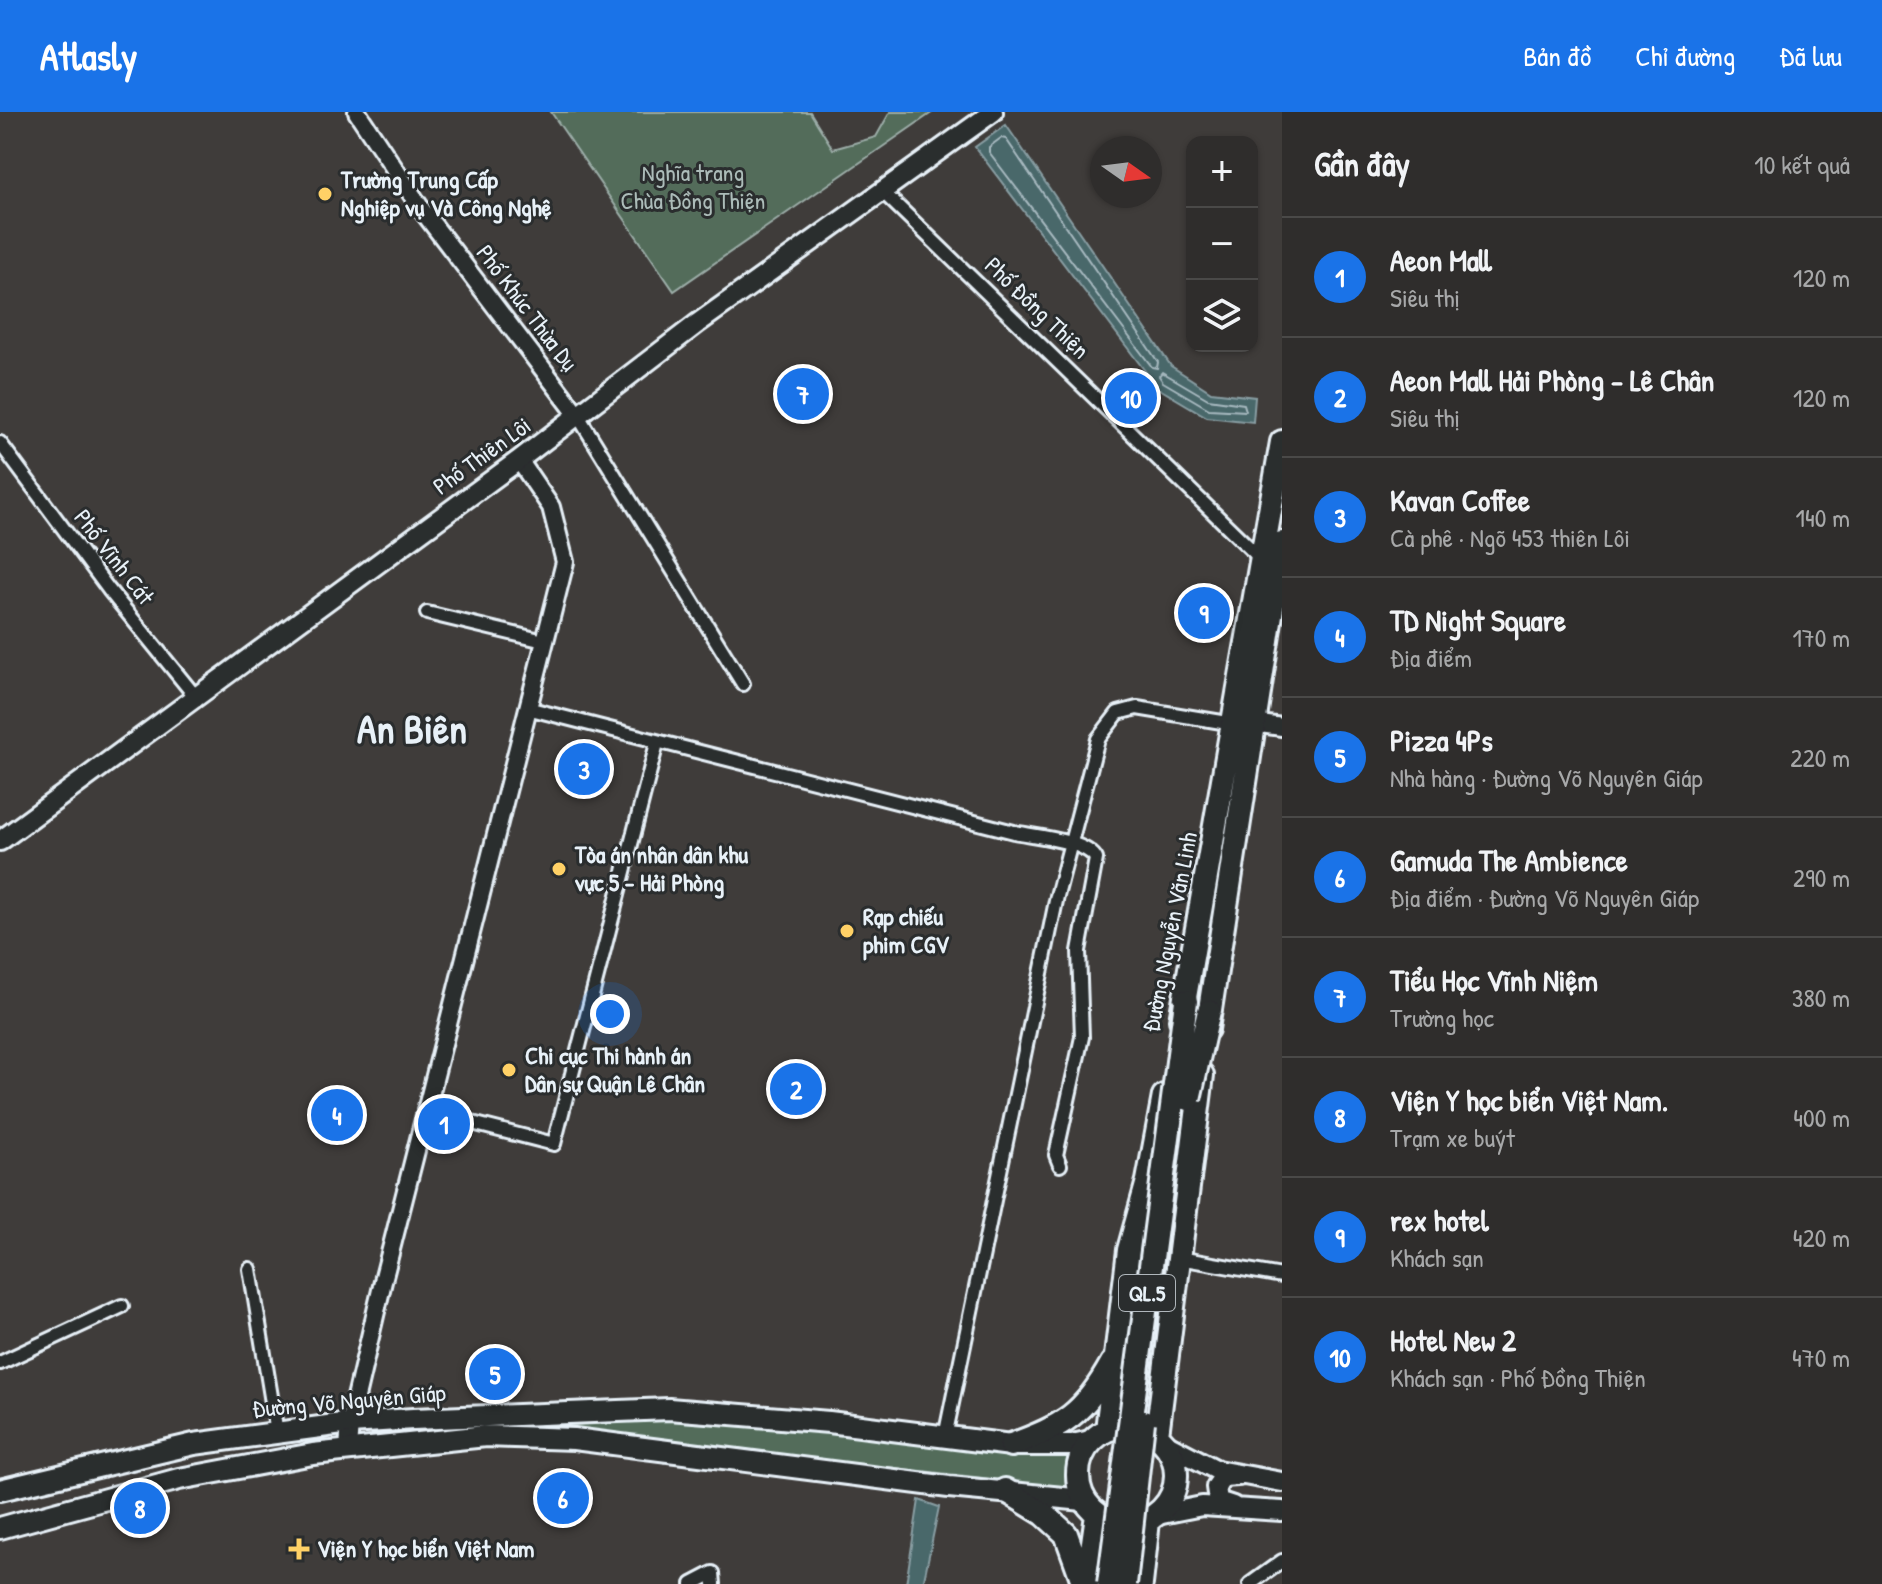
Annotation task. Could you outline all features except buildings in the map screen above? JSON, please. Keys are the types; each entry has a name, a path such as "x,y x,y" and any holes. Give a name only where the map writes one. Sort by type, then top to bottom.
{"highway":[{"name":"Đường Nguyễn Văn Linh","path":"1099,1435 1119,1344 1129,1250 1148,1181 1276,558 1282,442"},
{"name":"Đường Nguyễn Văn Linh","path":"1161,1439 1168,1335 1243,723"},
{"name":"QL.5","path":"1109,1584 1186,1001"},
{"name":"QL.5","path":"1125,1584 1164,1255 1191,1082 1209,1011"},
{"path":"1011,1445 1055,1429 1078,1413 1096,1392 1119,1344 1143,1354 1163,1345 1168,1335"},
{"path":"1086,1584 1090,1507 1078,1474 1080,1461 1099,1435 1133,1426 1161,1439 1176,1466 1173,1493 1152,1518 1141,1584"},
{"path":"1005,1490 1044,1514 1066,1534 1086,1584"},
{"path":"1090,1507 1121,1525 1152,1518"}],"main road":[{"name":"Phố Thiên Lôi","path":"0,841 519,460 698,323 993,112"},
{"name":"Đường Võ Nguyên Giáp","path":"0,1490 194,1444 350,1423 669,1409 829,1422 1011,1445 1099,1435"},
{"name":"Đường Võ Nguyên Giáp","path":"0,1528 179,1479 348,1449 486,1436 574,1439 949,1487 1005,1490 1090,1507"},
{"path":"1161,1439 1217,1470 1282,1482"},
{"path":"1244,1508 1218,1501 1216,1487 1223,1477 1249,1477"},
{"path":"1152,1518 1202,1506 1282,1511"}],"street":[{"name":"Phố Khúc Thừa Dụ","path":"357,112 422,210 577,414"},
{"name":"Phố Đồng Thiện","path":"883,192 1276,558"},
{"path":"577,414 743,684"},
{"name":"Phố Vĩnh Cát","path":"0,443 109,590 195,696"},
{"path":"348,1449 350,1423 425,1111 565,562 551,507 519,460"},
{"path":"427,613 544,641"},
{"path":"527,708 1004,829 1070,842 1093,853 1096,859 1079,951 1082,1037 1056,1155 1060,1165"},
{"path":"945,1437 1070,842 1098,739 1118,713 1137,708 1282,727"},
{"path":"425,1111 554,1144 657,743"},
{"path":"1179,1258 1282,1276"},
{"path":"250,1269 277,1433"},
{"path":"0,1363 122,1306"},
{"path":"1250,1584 1282,1561"},
{"path":"692,1584 713,1573 714,1584"}],"green space":[{"name":"Nghĩa trang Chùa Đồng Thiện","path":"551,112 810,112 833,149 876,137 890,112 933,112 674,291"},
{"path":"655,1414 1067,1454 1070,1458 1067,1483 1061,1487 693,1445 487,1430 403,1432 404,1428"}],"water":[{"path":"1006,125 1171,366 1211,392 1255,397 1253,422 1207,417 1158,388 975,147"},
{"path":"919,1500 939,1507 923,1584 906,1584"}],"place":[{"name":"Trường Trung Cấp Nghiệp vụ Và Công Nghệ","path":"325,194"},
{"name":"Tiểu Học Vĩnh Niệm","path":"803,394"},
{"name":"Hotel New 2","path":"1131,398"},
{"name":"rex hotel","path":"1204,613"},
{"name":"Kavan Coffee","path":"584,769"},
{"name":"Tòa án nhân dân khu vực 5 - Hải Phòng","path":"559,869"},
{"name":"Rạp chiếu phim CGV","path":"847,931"},
{"name":"Chi cục Thi hành án Dân sự Quận Lê Chân","path":"509,1070"},
{"name":"Aeon Mall Hải Phòng - Lê Chân","path":"796,1089"},
{"name":"TD Night Square","path":"337,1115"},
{"name":"Aeon Mall","path":"444,1124"},
{"name":"Pizza 4Ps","path":"495,1374"},
{"name":"Gamuda The Ambience","path":"563,1498"},
{"name":"Viện Y học biển Việt Nam.","path":"140,1508"},
{"name":"Viện Y học biển Việt Nam","path":"299,1549"}],"district":[{"name":"An Biên","path":"412,729"}]}
